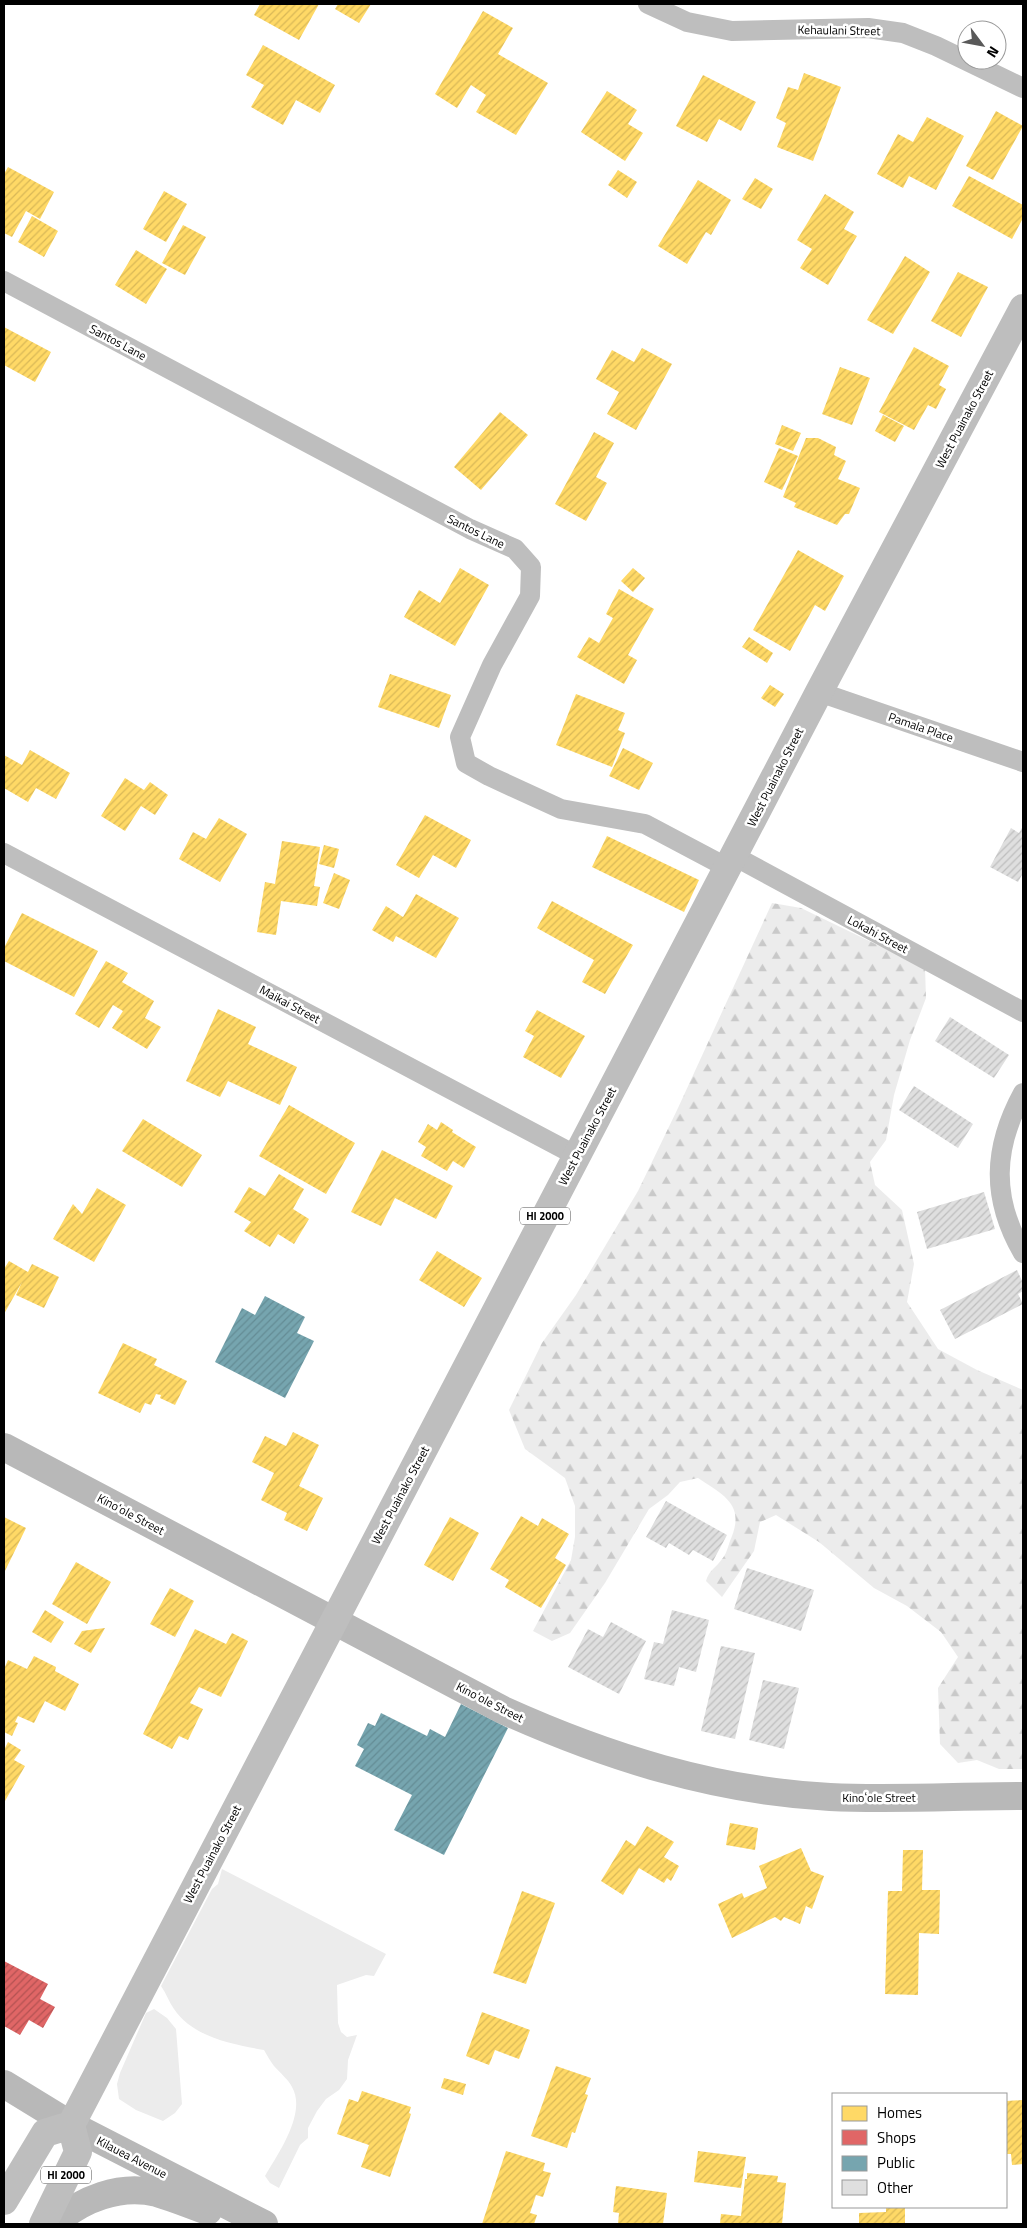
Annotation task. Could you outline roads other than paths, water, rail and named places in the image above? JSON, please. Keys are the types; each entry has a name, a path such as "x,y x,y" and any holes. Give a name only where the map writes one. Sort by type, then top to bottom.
{"highway":[{"name":"West Puainako Street","path":"70,2125 819,692 1023,308"},
{"name":"HI 2000","path":"4,2201 45,2134 70,2125 78,2152 43,2224"}],"street":[{"name":"Kehaulani Street","path":"648,4 687,22 732,31 868,28 903,33 936,46 1023,88"},
{"name":"Santos Lane","path":"4,281 470,529 515,549 531,567 530,596 492,665 460,737 466,762 489,776 561,809 646,824 731,862"},
{"name":"Pamala Place","path":"819,692 1023,762"},
{"name":"Maikai Street","path":"4,853 577,1156"},
{"name":"Lokahi Street","path":"731,862 1023,1012"},
{"path":"1023,1093 1010,1117 999,1161 1001,1193 1014,1236 1023,1253"},
{"name":"Kinoʻole Street","path":"4,1447 511,1714 588,1747 658,1770 705,1781 830,1797 1023,1796"},
{"name":"Kilauea Avenue","path":"4,2084 70,2125 264,2224"},
{"path":"54,2224 94,2197 112,2192 139,2190 156,2193 244,2224"}]}
